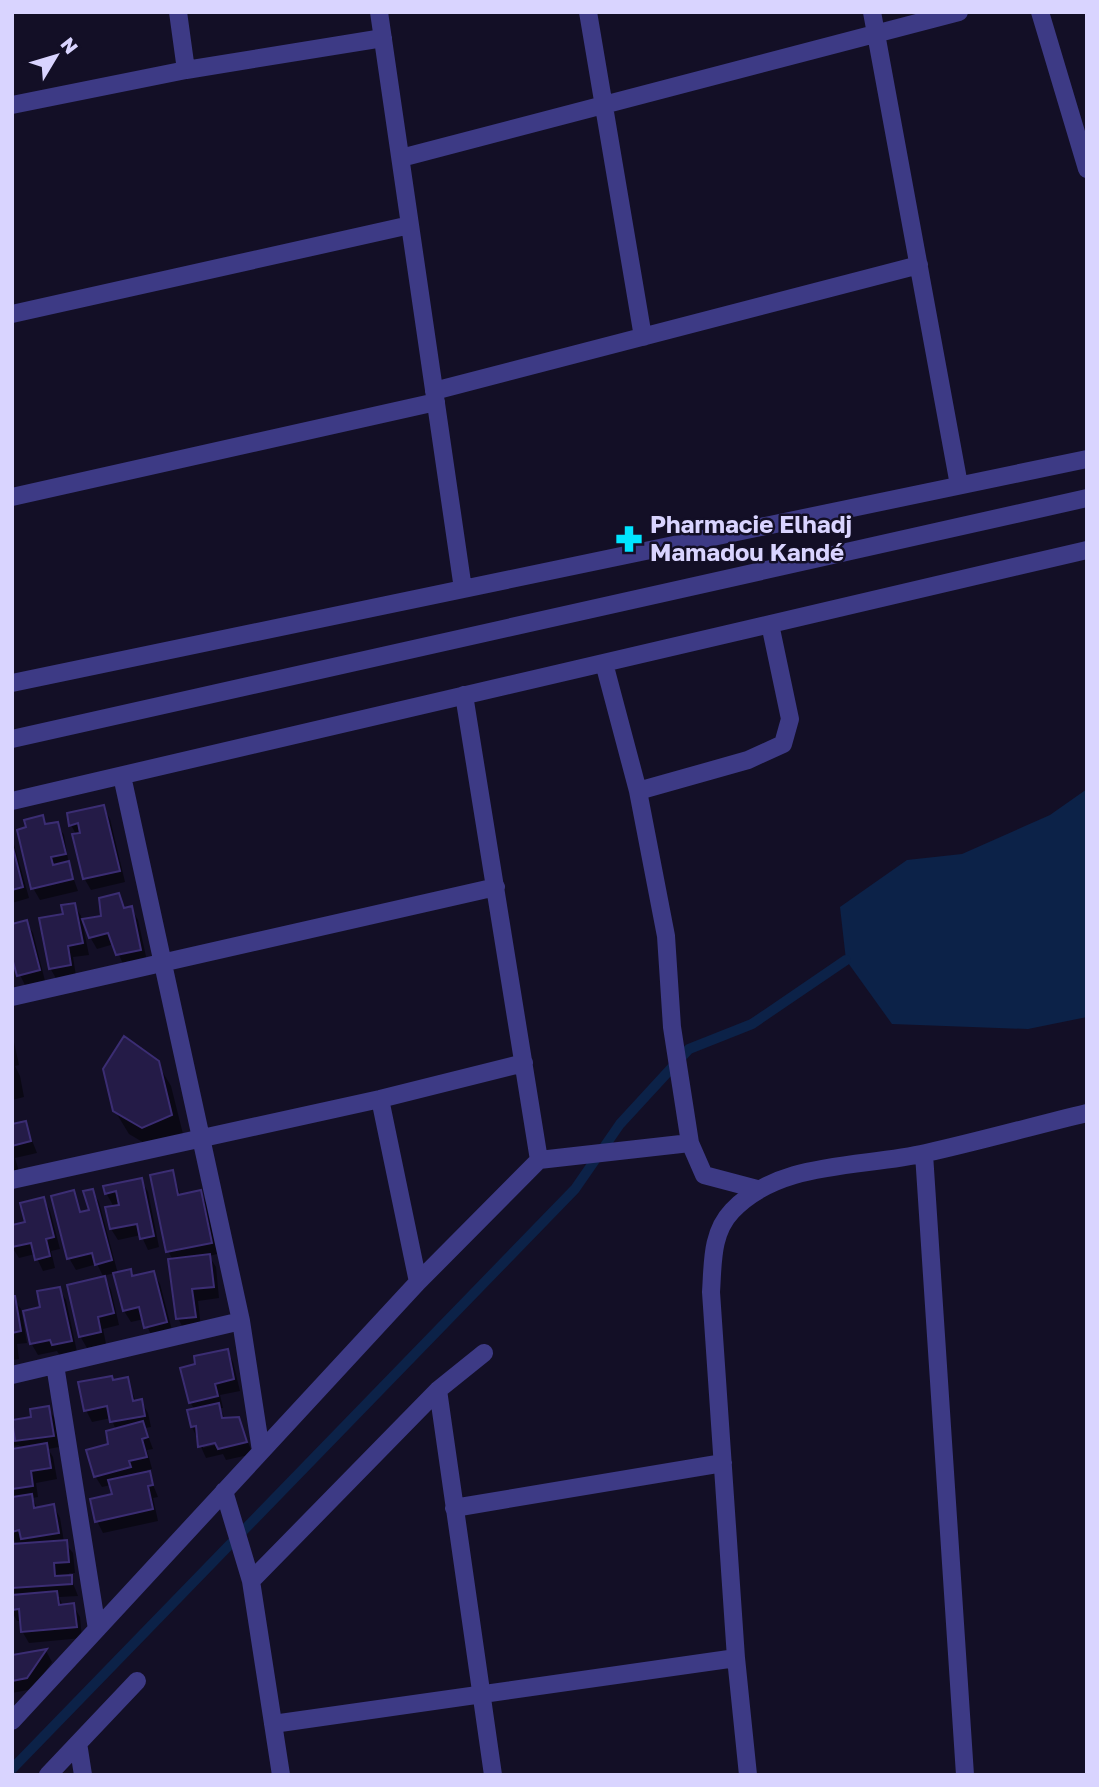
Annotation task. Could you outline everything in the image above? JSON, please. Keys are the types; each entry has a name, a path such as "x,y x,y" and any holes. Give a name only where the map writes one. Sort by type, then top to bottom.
{"street":[{"path":"178,12 186,70"},
{"path":"379,12 463,589"},
{"path":"588,12 643,337"},
{"path":"872,12 959,485"},
{"path":"401,158 604,107 958,12"},
{"path":"1040,12 1087,169"},
{"path":"12,104 186,70 383,38"},
{"path":"12,314 410,225"},
{"path":"12,497 435,396 643,337 919,265"},
{"path":"12,683 1087,458"},
{"path":"12,739 1087,498"},
{"path":"12,801 1087,550"},
{"path":"638,791 748,760 783,744 790,719 770,624"},
{"path":"604,663 638,791 667,936 672,1027 690,1143 705,1175 757,1189"},
{"path":"464,695 539,1160"},
{"path":"122,776 241,1321 261,1451"},
{"path":"12,997 496,887"},
{"path":"12,1180 380,1099 523,1063"},
{"path":"380,1099 418,1282"},
{"path":"748,1775 736,1658 711,1292 716,1239 730,1213 757,1189 787,1177 924,1154 1087,1113"},
{"path":"12,1721 418,1282 539,1160 690,1143"},
{"path":"924,1154 965,1775"},
{"path":"12,1375 241,1321"},
{"path":"251,1581 438,1390 484,1353"},
{"path":"55,1364 97,1629"},
{"path":"438,1390 493,1775"},
{"path":"454,1508 723,1463"},
{"path":"225,1491 251,1581 281,1775"},
{"path":"273,1724 736,1658"},
{"path":"48,1775 137,1681"},
{"path":"78,1743 83,1775"}],"water":[{"path":"1087,789 1087,1017 1028,1029 892,1024 846,960 840,907 907,860 962,854 1050,815"}],"building":[{"path":"104,805 120,871 83,879 72,834 80,833 78,823 69,826 67,813"},
{"path":"43,815 45,824 58,822 66,854 51,857 53,865 69,861 73,879 31,889 17,830 26,827 24,820"},
{"path":"12,844 23,887 12,890"},
{"path":"119,893 124,908 132,906 141,950 116,955 108,933 89,938 82,919 101,916 99,898"},
{"path":"75,903 83,943 68,946 71,965 49,969 39,918 63,914 61,905"},
{"path":"27,920 40,970 17,976 12,958 12,924"},
{"path":"124,1036 159,1061 172,1115 142,1128 113,1111 103,1069"},
{"path":"26,1121 31,1141 12,1146 12,1124"},
{"path":"173,1170 178,1195 201,1190 212,1243 166,1252 150,1175"},
{"path":"142,1178 154,1236 140,1239 137,1224 110,1229 105,1207 119,1205 116,1191 105,1194 103,1186"},
{"path":"93,1189 112,1260 95,1265 92,1253 67,1259 51,1196 74,1190 80,1212 89,1210 83,1191"},
{"path":"44,1197 54,1237 46,1239 50,1256 35,1260 31,1243 12,1247 12,1225 25,1222 20,1203"},
{"path":"210,1254 214,1287 192,1289 196,1317 176,1319 168,1259"},
{"path":"131,1269 132,1276 154,1271 167,1322 144,1328 139,1307 123,1311 113,1273"},
{"path":"105,1276 114,1313 98,1317 101,1332 79,1337 67,1285"},
{"path":"60,1287 72,1341 52,1345 50,1340 30,1344 23,1311 40,1307 37,1291"},
{"path":"12,1296 15,1296 21,1331 12,1333"},
{"path":"228,1349 234,1379 215,1384 218,1396 189,1403 180,1368 195,1364 194,1356"},
{"path":"112,1376 113,1380 128,1377 133,1401 142,1399 145,1416 110,1422 107,1406 84,1411 78,1382"},
{"path":"219,1403 222,1418 239,1417 247,1442 218,1449 215,1443 198,1447 196,1426 191,1427 187,1410"},
{"path":"49,1406 54,1436 15,1441 12,1420 31,1417 30,1409"},
{"path":"143,1421 148,1437 142,1439 147,1457 129,1461 131,1467 94,1477 86,1450 108,1444 106,1431"},
{"path":"47,1443 51,1468 31,1471 33,1486 12,1489 12,1449"},
{"path":"150,1471 153,1485 148,1486 153,1509 95,1522 90,1499 112,1494 108,1480"},
{"path":"32,1494 34,1508 54,1504 59,1533 21,1539 19,1530 12,1532 12,1497"},
{"path":"67,1540 69,1562 54,1563 55,1576 72,1575 72,1584 12,1588 12,1544"},
{"path":"57,1591 59,1605 74,1603 77,1627 21,1632 19,1609 12,1610 12,1595"},
{"path":"47,1649 27,1678 12,1681 12,1655"}],"waterway":[{"path":"12,1769 575,1189 620,1124 689,1049 752,1024 846,960"}],"place":[{"name":"Pharmacie Elhadj Mamadou Kandé","path":"629,539"}]}
